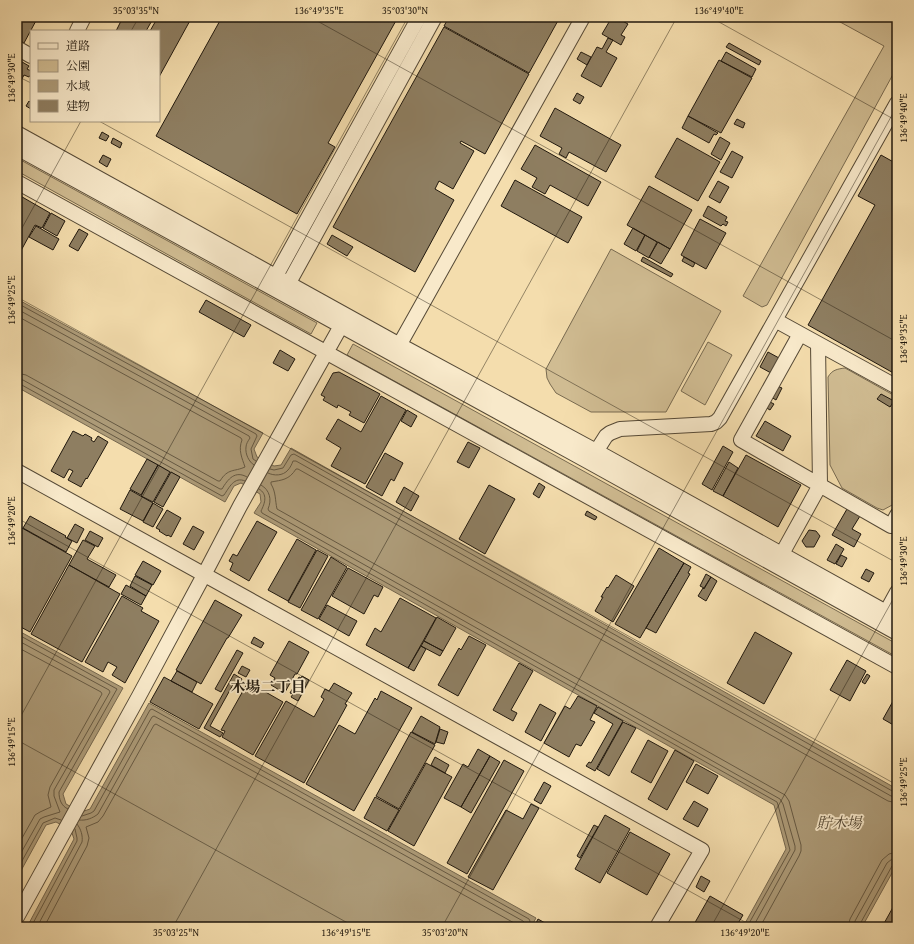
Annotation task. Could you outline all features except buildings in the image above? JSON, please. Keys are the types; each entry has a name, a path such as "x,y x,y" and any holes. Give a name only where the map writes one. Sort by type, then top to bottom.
{"street":[{"path":"78,30 84,17"},
{"path":"273,281 419,17"},
{"path":"286,288 435,17"},
{"path":"397,350 583,17"},
{"path":"17,48 30,55"},
{"path":"593,457 606,436 620,429 711,424 720,418 897,103"},
{"path":"17,133 273,281"},
{"path":"17,148 273,281 593,457 779,560 897,633"},
{"path":"17,182 897,667"},
{"path":"286,288 341,326 397,350"},
{"path":"774,320 897,387"},
{"path":"17,917 204,575 240,506 341,326"},
{"path":"800,334 741,440 891,526 897,515"},
{"path":"779,560 820,485 818,344"},
{"path":"17,471 702,850 657,927"},
{"path":"779,560 891,615 897,592"}],"green space":[{"path":"831,17 897,18 897,67 767,305 762,307 743,296 884,46"},
{"path":"17,158 317,323 311,334 17,171"},
{"path":"611,249 721,311 666,412 591,412 556,393 547,378 546,369"},
{"path":"708,342 732,355 705,405 681,391"},
{"path":"353,344 897,644 897,657 347,355"},
{"path":"845,368 897,397 897,498 894,504 883,510 842,488 830,465 828,377 835,370"}],"water":[{"name":"貯木場","path":"17,299 263,433 254,449 257,457 274,466 281,465 291,448 897,789 897,864 862,927 743,927 786,849 774,805 254,513 261,502 260,494 241,483 234,486 225,502 17,387"},
{"path":"17,630 123,688 63,794 66,804 81,812 90,809 149,703 536,918 531,927 27,927 74,839 71,830 56,822 46,825 17,878"}],"district":[{"name":"木場二丁目","path":"268,687"}]}
